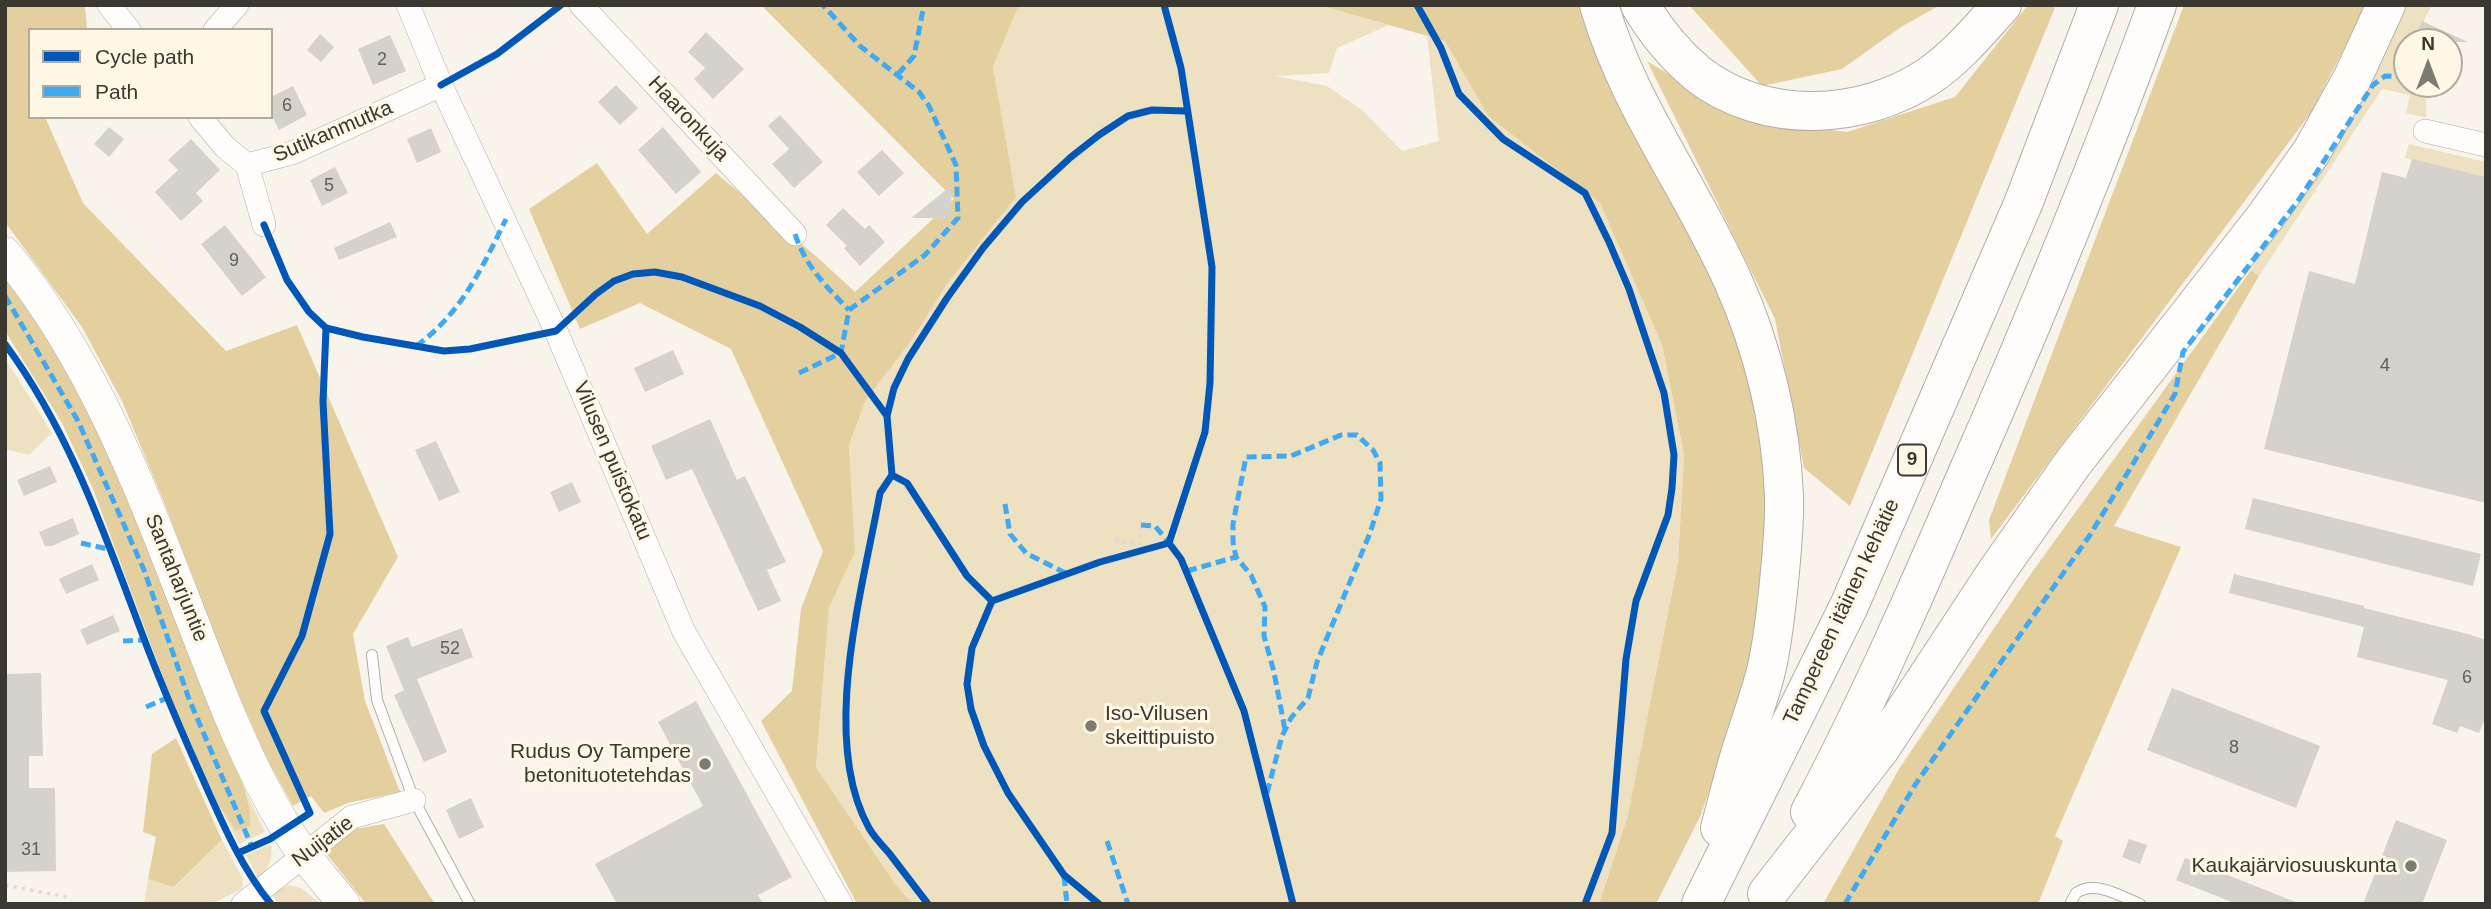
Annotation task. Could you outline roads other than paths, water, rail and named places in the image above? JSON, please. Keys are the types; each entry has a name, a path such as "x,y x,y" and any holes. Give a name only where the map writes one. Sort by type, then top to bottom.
{"highway":[{"path":"1598,5 1617,60 1637,104 1709,231 1734,283 1754,335 1770,391 1780,443 1784,499 1782,548 1776,609 1765,675 1700,904"},
{"path":"1640,5 1655,30 1676,54 1700,75 1730,93 1762,104 1787,110 1816,111 1875,102 1912,85 1953,56 2002,5"},
{"name":"Tampereen itäinen kehätie","path":"1700,904 1849,606 2023,204 2099,5"},
{"path":"1765,899 1900,628 2053,275 2157,5"},
{"path":"1765,899 1880,750 1997,571 2073,463 2266,216 2312,151 2352,79 2386,5"}],"main road":[{"name":"Santaharjuntie","path":"5,253 77,356 153,520 248,758 286,828 344,904"}],"street":[{"path":"109,5 127,28"},
{"path":"217,28 237,5"},
{"name":"Vilusen puistokatu","path":"408,5 441,85 556,331 684,632 842,904"},
{"name":"Haaronkuja","path":"581,5 795,234"},
{"name":"Sutikanmutka","path":"202,119 225,148 247,165 292,153 441,85"},
{"path":"2425,131 2486,145"},
{"path":"247,165 264,225"},
{"name":"Nuijatie","path":"243,904 352,817 414,800"}],"lane":[{"path":"372,654 377,699 414,800 470,904"},
{"path":"2070,904 2076,893 2091,887 2101,888 2140,904"}],"place":[{"name":"Iso-Vilusen skeittipuisto","path":"1091,726"},
{"name":"Rudus Oy Tampere betonituotetehdas","path":"705,764"},
{"name":"Kaukajärviosuuskunta","path":"2411,866"}]}
